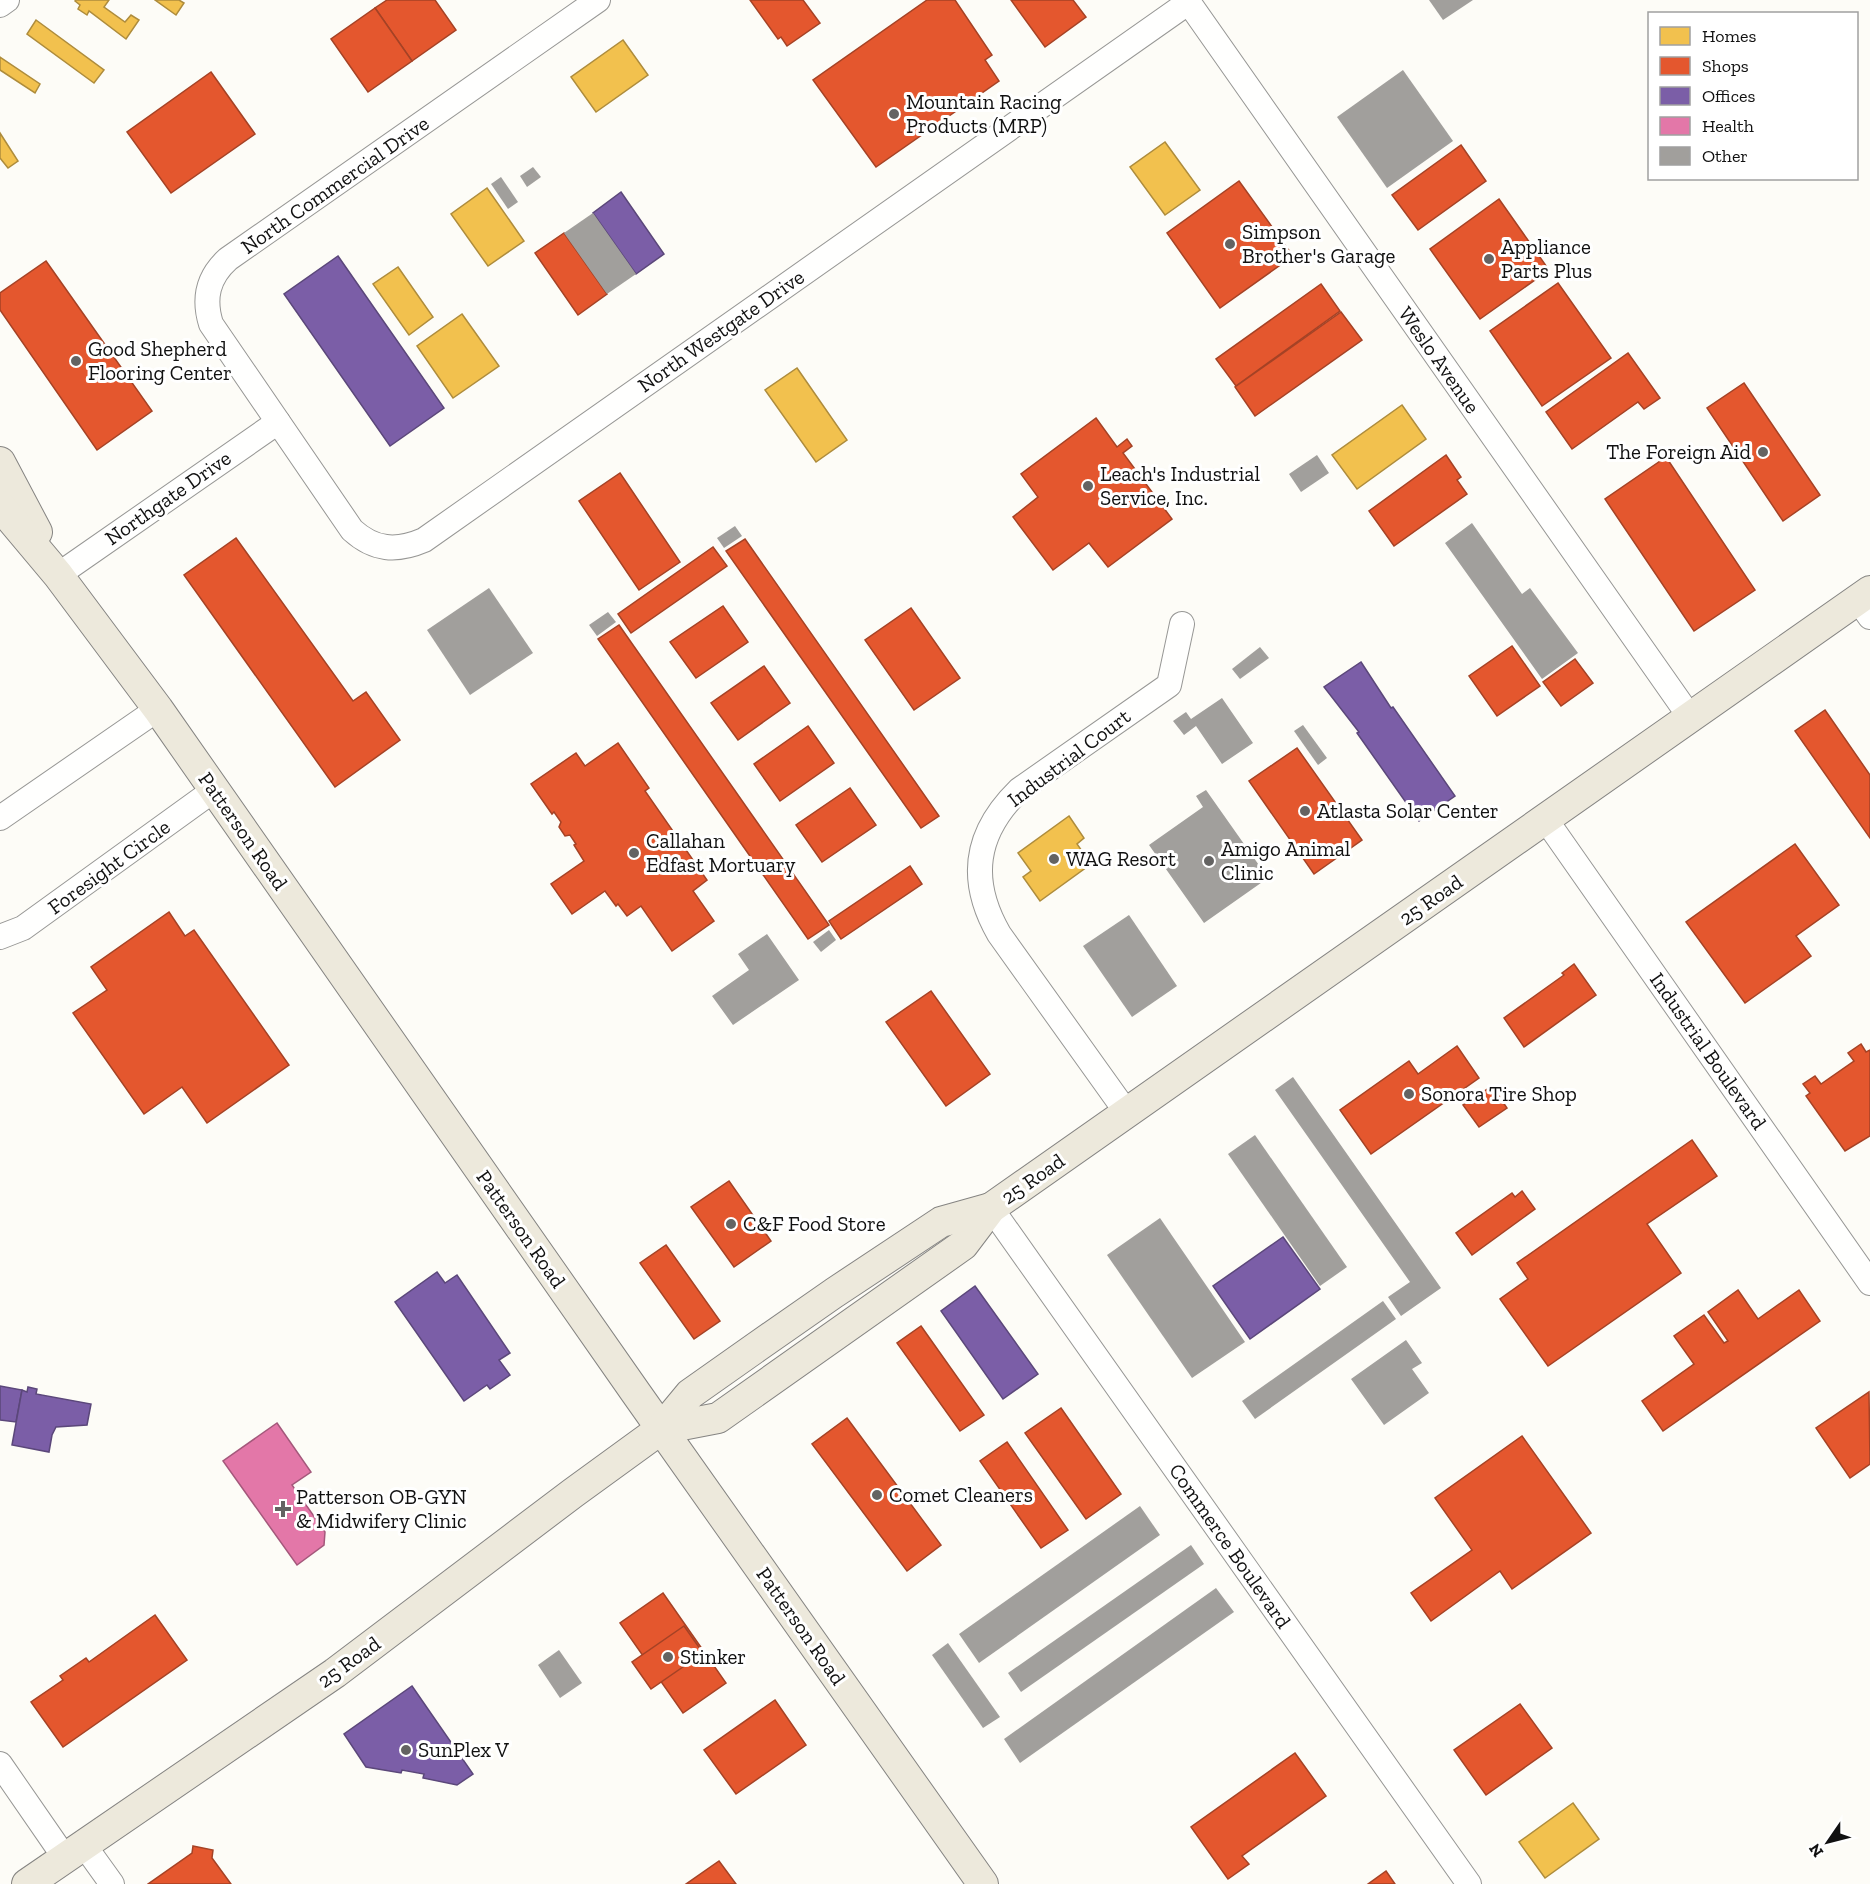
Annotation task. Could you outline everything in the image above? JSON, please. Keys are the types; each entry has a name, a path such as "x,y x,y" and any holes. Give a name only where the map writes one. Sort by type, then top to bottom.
{"main road":[{"name":"Patterson Road","path":"0,462 58,575"},
{"name":"Patterson Road","path":"0,506 58,575 158,709 983,1884"},
{"name":"25 Road","path":"27,1884 335,1673 573,1493 662,1429 718,1418 963,1245 991,1208 1690,717 1866,603"}],"street":[{"path":"0,5 7,0"},
{"name":"North Commercial Drive","path":"278,422 212,324 207,301 208,289 219,268 238,252 597,0"},
{"name":"North Westgate Drive","path":"278,422 352,530 361,538 383,547 397,548 411,546 424,540 1188,1"},
{"name":"Weslo Avenue","path":"1188,1 1690,717"},
{"name":"Northgate Drive","path":"58,575 278,422"},
{"name":"Industrial Court","path":"1127,1113 995,926 984,901 981,856 990,826 1007,802 1019,790 1169,685 1182,624"},
{"path":"0,818 158,709"},
{"name":"Foresight Circle","path":"0,937 23,928 214,790"},
{"name":"Industrial Boulevard","path":"1546,820 1870,1283"},
{"path":"0,950 23,928"},
{"name":"Commerce Boulevard","path":"991,1208 1469,1884"},
{"path":"0,1764 75,1851 112,1884"}],"building: Homes":[{"path":"76,0 109,0 104,7 125,22 131,15 139,20 126,39 89,11 87,15 78,9 80,5"},
{"path":"155,0 179,0 184,3 176,15"},
{"path":"36,20 104,70 94,83 27,34"},
{"path":"623,40 648,75 596,112 571,77"},
{"path":"0,57 40,84 35,93 0,70"},
{"path":"0,133 18,161 8,168 0,158"},
{"path":"1165,142 1200,190 1165,215 1130,167"},
{"path":"487,188 524,241 488,266 451,214"},
{"path":"398,267 433,317 409,335 373,284"},
{"path":"462,314 499,366 453,398 417,346"},
{"path":"797,368 847,440 816,462 765,390"},
{"path":"1402,405 1426,439 1357,489 1332,455"},
{"name":"WAG Resort","path":"1069,816 1084,838 1077,844 1091,864 1040,901 1023,877 1031,871 1018,853"},
{"path":"1573,1803 1599,1839 1545,1878 1519,1842"}],"building: Shops":[{"path":"387,0 435,0 456,30 412,61 375,8"},
{"path":"750,0 803,0 820,23 787,46 781,37 778,39"},
{"name":"Mountain Racing Products (MRP)","path":"927,0 955,0 992,55 985,60 999,81 876,167 813,80"},
{"path":"1011,0 1073,0 1086,17 1045,47"},
{"path":"375,8 412,61 368,92 331,39"},
{"path":"211,72 255,134 171,193 127,132"},
{"path":"1461,145 1486,181 1418,230 1392,195"},
{"name":"Simpson Brother's Garage","path":"1239,181 1293,256 1220,308 1167,233"},
{"name":"Appliance Parts Plus","path":"1499,199 1549,270 1480,319 1430,249"},
{"path":"564,233 607,294 578,315 535,253"},
{"name":"Good Shepherd Flooring Center","path":"46,261 152,411 97,450 0,310 0,293"},
{"path":"1558,283 1611,358 1542,406 1490,331"},
{"path":"1321,284 1340,311 1236,386 1216,359"},
{"path":"1341,312 1362,340 1255,416 1235,387"},
{"path":"1628,353 1660,398 1644,409 1638,402 1572,449 1546,412"},
{"name":"The Foreign Aid","path":"1744,383 1820,495 1783,521 1707,408"},
{"name":"Leach's Industrial Service, Inc.","path":"1096,418 1117,447 1127,439 1132,446 1123,453 1172,519 1108,567 1089,543 1053,570 1013,517 1038,497 1021,474"},
{"path":"1446,455 1461,477 1457,480 1467,494 1394,546 1369,511"},
{"path":"1666,457 1755,590 1694,631 1605,499"},
{"path":"620,473 680,562 639,590 579,501"},
{"path":"236,538 353,701 366,692 400,740 335,787 184,575"},
{"path":"745,539 939,816 921,828 726,551"},
{"path":"713,547 727,566 631,633 618,614"},
{"path":"723,606 748,642 696,678 670,642"},
{"path":"911,608 960,678 914,710 865,640"},
{"path":"619,625 829,925 808,939 598,639"},
{"path":"1512,646 1540,686 1497,716 1469,676"},
{"path":"1575,659 1593,683 1561,706 1543,682"},
{"path":"764,666 790,703 738,740 711,703"},
{"path":"1825,710 1870,775 1870,838 1795,731"},
{"path":"808,726 834,763 780,801 754,764"},
{"name":"Callahan Edfast Mortuary","path":"618,743 649,788 645,791 707,880 693,891 714,921 672,951 641,906 627,916 605,891 572,914 551,884 584,861 570,835 565,836 559,827 561,822 554,812 552,814 531,784 576,753 585,766"},
{"name":"Atlasta Solar Center","path":"1297,748 1362,840 1314,874 1249,781"},
{"path":"850,788 876,825 822,862 796,825"},
{"path":"1795,844 1839,905 1796,936 1811,956 1745,1003 1686,922"},
{"path":"910,866 922,884 841,939 829,921"},
{"path":"169,912 185,936 194,930 289,1065 207,1123 182,1087 144,1114 73,1013 107,990 91,967"},
{"path":"1574,964 1596,995 1524,1047 1504,1018 1564,975 1562,973"},
{"path":"931,991 990,1074 946,1106 886,1022"},
{"path":"1861,1044 1866,1052 1870,1050 1870,1136 1845,1151 1806,1096 1810,1093 1803,1084 1815,1076 1821,1084 1854,1061 1848,1053"},
{"name":"Sonora Tire Shop","path":"1457,1046 1479,1078 1371,1154 1340,1110 1409,1061 1418,1074"},
{"path":"1492,1086 1507,1108 1479,1127 1463,1105"},
{"path":"1692,1140 1717,1176 1647,1224 1681,1273 1548,1366 1500,1299 1528,1279 1517,1263"},
{"name":"C&F Food Store","path":"729,1181 771,1241 734,1267 691,1207"},
{"path":"1522,1191 1535,1209 1472,1255 1456,1233 1512,1193 1515,1197"},
{"path":"666,1245 720,1321 694,1339 640,1263"},
{"path":"1738,1290 1758,1319 1799,1290 1820,1321 1663,1431 1642,1401 1694,1364 1674,1336 1704,1315 1724,1343 1728,1341 1708,1312"},
{"path":"921,1326 984,1415 960,1431 897,1343"},
{"path":"1869,1392 1870,1464 1850,1478 1816,1428"},
{"path":"1061,1408 1121,1494 1086,1519 1025,1433"},
{"name":"Comet Cleaners","path":"847,1418 941,1545 907,1571 812,1444"},
{"path":"1522,1436 1591,1533 1512,1589 1500,1571 1431,1621 1411,1593 1472,1550 1435,1498"},
{"path":"1007,1442 1068,1530 1041,1548 980,1461"},
{"path":"663,1593 726,1683 683,1713 620,1623"},
{"path":"155,1615 187,1660 63,1747 31,1702 63,1680 60,1676 86,1658 89,1662"},
{"name":"Stinker","path":"684,1626 703,1653 651,1689 632,1662"},
{"path":"775,1700 806,1745 736,1794 704,1750"},
{"path":"1520,1704 1552,1748 1486,1795 1454,1750"},
{"path":"1295,1753 1326,1796 1242,1856 1249,1864 1228,1879 1191,1827"},
{"path":"193,1846 213,1850 212,1858 231,1884 148,1884 192,1853"},
{"path":"719,1861 736,1884 686,1884"},
{"path":"1386,1871 1395,1884 1368,1884"}],"building: Offices":[{"path":"621,192 664,254 636,274 593,213"},
{"path":"338,256 444,408 390,446 284,294"},
{"path":"1361,662 1391,708 1393,707 1455,796 1419,821 1357,733 1359,732 1324,687"},
{"path":"1283,1237 1320,1289 1250,1339 1213,1286"},
{"path":"437,1272 445,1283 457,1275 510,1353 499,1360 510,1375 490,1389 487,1385 464,1401 395,1302"},
{"path":"975,1286 1038,1374 1003,1399 941,1311"},
{"path":"0,1386 22,1390 16,1422 0,1420"},
{"path":"28,1387 37,1389 36,1394 91,1404 87,1425 56,1427 49,1452 12,1445 22,1390 27,1392"},
{"name":"SunPlex V","path":"412,1686 473,1774 457,1785 423,1778 424,1774 366,1767 344,1734"}],"building: Health":[{"name":"Patterson OB-GYN & Midwifery Clinic","path":"277,1423 311,1472 292,1485 325,1532 324,1545 297,1565 223,1461"}],"building: Other":[{"path":"1429,0 1473,0 1443,20"},
{"path":"1403,70 1453,141 1387,188 1337,117"},
{"path":"533,167 541,177 527,187 520,176"},
{"path":"501,177 518,202 508,209 491,184"},
{"path":"593,213 636,274 607,294 564,233"},
{"path":"1317,455 1329,473 1301,492 1289,474"},
{"path":"1472,523 1522,594 1530,588 1578,653 1542,679 1445,543"},
{"path":"735,526 742,536 724,548 717,538"},
{"path":"489,588 533,653 470,695 427,630"},
{"path":"608,612 616,622 597,636 589,625"},
{"path":"1260,647 1269,658 1240,679 1232,669"},
{"path":"1222,698 1253,743 1222,764 1196,726 1184,735 1173,721 1186,712 1191,719"},
{"path":"1303,725 1327,758 1318,765 1294,731"},
{"name":"Amigo Animal Clinic","path":"1206,790 1268,878 1204,923 1149,845 1203,807 1196,796"},
{"path":"1129,915 1177,986 1132,1017 1083,946"},
{"path":"829,930 836,940 821,952 813,942"},
{"path":"767,934 799,980 733,1025 712,996 749,970 738,954"},
{"path":"1293,1077 1441,1288 1401,1316 1388,1297 1410,1282 1275,1090"},
{"path":"1255,1135 1347,1267 1320,1286 1228,1154"},
{"path":"1160,1218 1245,1342 1192,1378 1107,1255"},
{"path":"1383,1301 1396,1319 1255,1419 1242,1401"},
{"path":"1406,1340 1422,1363 1412,1369 1429,1393 1384,1425 1351,1379"},
{"path":"1140,1506 1160,1535 979,1663 959,1634"},
{"path":"1191,1545 1204,1564 1021,1692 1008,1673"},
{"path":"1216,1588 1234,1612 1020,1763 1004,1739"},
{"path":"948,1643 1000,1717 983,1728 932,1655"},
{"path":"559,1650 582,1683 560,1698 538,1665"}],"place":[{"name":"Mountain Racing Products (MRP)","path":"894,114"},
{"name":"Simpson Brother's Garage","path":"1230,244"},
{"name":"Appliance Parts Plus","path":"1489,259"},
{"name":"Good Shepherd Flooring Center","path":"76,361"},
{"name":"The Foreign Aid","path":"1763,452"},
{"name":"Leach's Industrial Service, Inc.","path":"1088,486"},
{"name":"Atlasta Solar Center","path":"1305,811"},
{"name":"Callahan Edfast Mortuary","path":"634,853"},
{"name":"WAG Resort","path":"1054,859"},
{"name":"Amigo Animal Clinic","path":"1209,861"},
{"name":"Sonora Tire Shop","path":"1409,1094"},
{"name":"C&F Food Store","path":"731,1224"},
{"name":"Comet Cleaners","path":"877,1495"},
{"name":"Patterson OB-GYN & Midwifery Clinic","path":"283,1509"},
{"name":"Stinker","path":"668,1657"},
{"name":"SunPlex V","path":"406,1750"}]}
